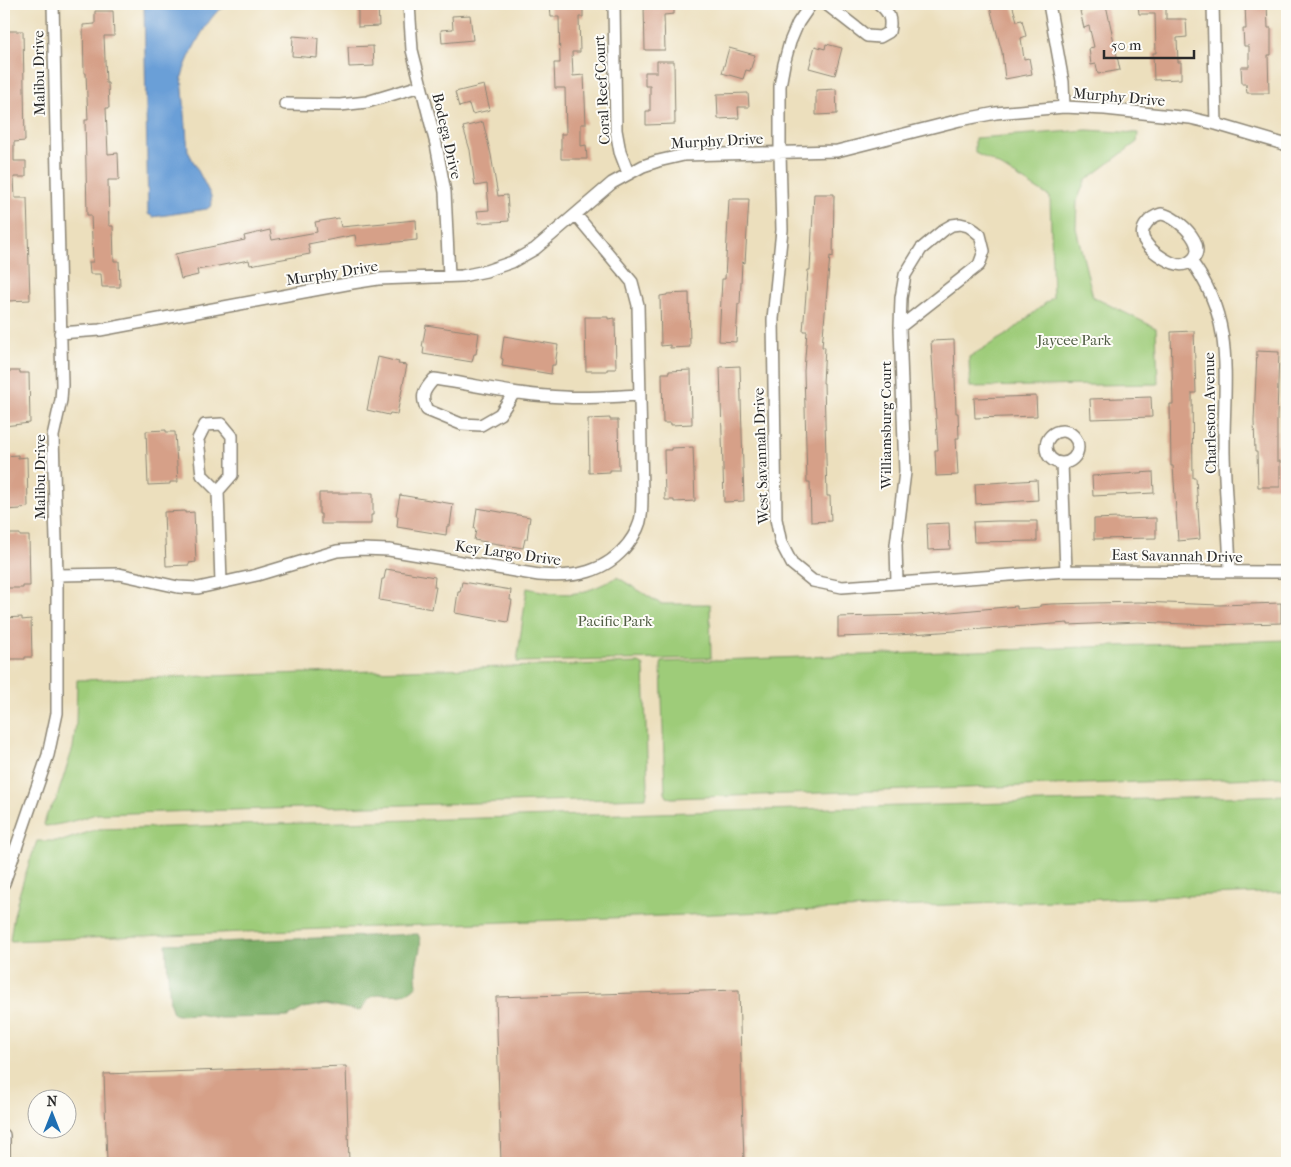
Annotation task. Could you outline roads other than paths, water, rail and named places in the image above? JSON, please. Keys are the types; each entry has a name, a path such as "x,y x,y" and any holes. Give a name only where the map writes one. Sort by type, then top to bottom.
{"street":[{"name":"Malibu Drive","path":"4,883 43,770 57,713 57,576 53,436 62,385 53,4"},
{"name":"Bodega Drive","path":"409,4 412,50 436,144 445,192 449,276"},
{"name":"Coral Reef Court","path":"614,4 616,130 620,152 628,173"},
{"name":"West Savannah Drive","path":"810,4 798,23 784,64 780,103 782,230 773,319 776,519 781,543 792,564 813,581 842,587 1066,571"},
{"path":"826,4 867,36 880,37 889,32 891,24 888,11 879,4"},
{"path":"1049,4 1063,82 1064,107"},
{"path":"1213,4 1216,124"},
{"path":"286,104 340,105 367,102 420,86"},
{"name":"Murphy Drive","path":"60,333 100,330 378,279 470,275 486,271 512,262 546,242 600,192 628,173 658,161 684,155 837,151 960,120 1004,112 1064,107 1105,109 1190,118 1287,145"},
{"path":"1161,214 1173,217 1192,236 1195,240 1196,251 1190,261 1180,265 1169,263 1146,243 1143,231 1149,219 1161,214"},
{"name":"Key Largo Drive","path":"57,576 119,574 178,586 198,588 257,575 337,551 362,549 389,550 546,576 561,577 601,568 619,555 633,537 641,518 638,305 632,282 576,215"},
{"name":"Williamsburg Court","path":"897,583 896,545 905,472 900,327 900,298 905,275 921,249 945,229 952,225 960,224 974,230 983,243 984,250 978,265 900,327"},
{"name":"Charleston Avenue","path":"1190,261 1210,292 1222,327 1226,366 1224,453 1230,571"},
{"path":"514,393 500,414 481,425 461,424 426,410 423,402 425,388 434,380 491,387 514,393 565,398 640,395"},
{"path":"218,491 202,475 198,439 205,425 222,424 232,436 232,475 218,491 221,583"},
{"path":"1062,463 1066,571"},
{"name":"East Savannah Drive","path":"1066,571 1287,572"},
{"path":"4,1135 4,1163"}],"water":[{"path":"144,4 234,4 223,8 212,17 191,53 182,77 188,151 211,196 212,205 207,209 153,217 148,214"}],"park label":[{"name":"Jaycee Park","path":"1074,340"},
{"name":"Pacific Park","path":"615,621"}]}
